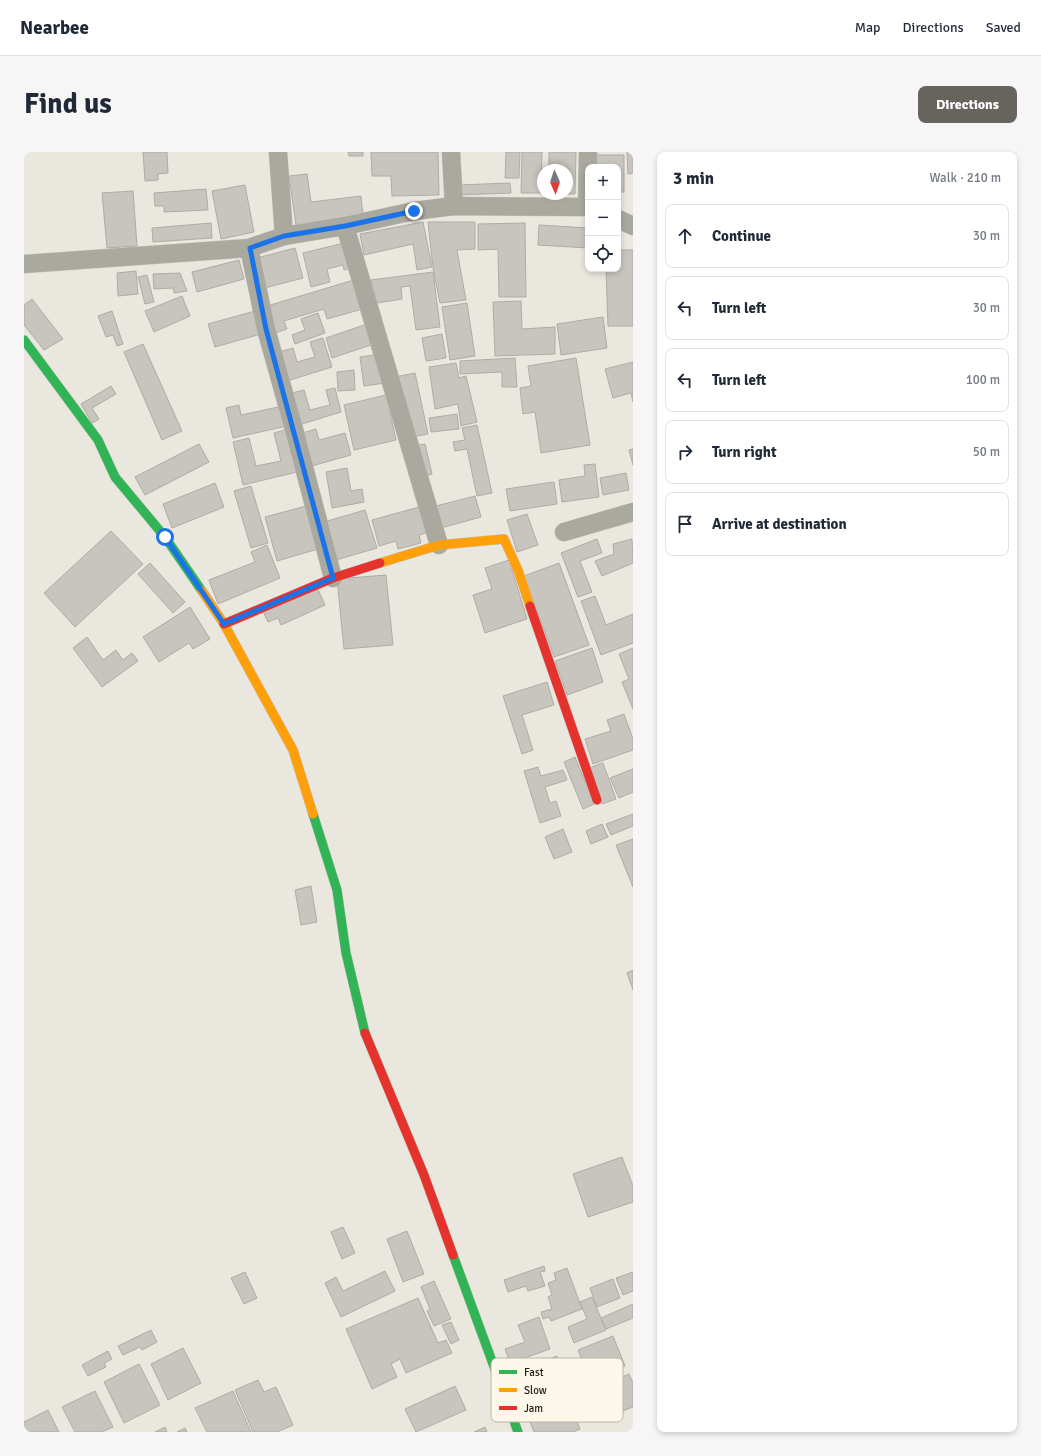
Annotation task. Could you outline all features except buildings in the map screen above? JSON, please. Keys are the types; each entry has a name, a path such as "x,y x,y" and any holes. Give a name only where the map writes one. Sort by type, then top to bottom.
{"street":[{"path":"278,152 284,236"},
{"path":"451,152 454,206"},
{"path":"587,200 588,152"},
{"path":"24,264 250,248 284,236 345,226 414,211 454,206 585,207"},
{"path":"621,221 633,226"},
{"path":"345,226 439,545"},
{"path":"250,248 266,329 333,578"},
{"path":"24,340 98,440 115,477 165,537 224,624 293,750 337,890 346,953 363,1026 424,1175 491,1358"},
{"path":"564,532 633,512"},
{"path":"224,624 333,578 439,545 504,539 518,570 597,800"},
{"path":"514,1422 518,1432"}],"traffic: fast":[{"path":"24,340 98,440 115,477 165,537 202,591"},
{"path":"313,814 337,890 346,953 365,1033"},
{"path":"453,1255 491,1358"},
{"path":"514,1422 518,1432"}],"traffic: slow":[{"path":"380,563 439,545 504,539 518,570 530,606"},
{"path":"202,591 224,624 293,750 313,814"}],"traffic: jam":[{"path":"224,624 333,578 380,563"},
{"path":"530,606 597,800"},
{"path":"365,1033 424,1175 453,1255"}],"route":[{"path":"165,537 224,624 333,578 266,329 250,248 284,236 345,226 414,211"}]}
